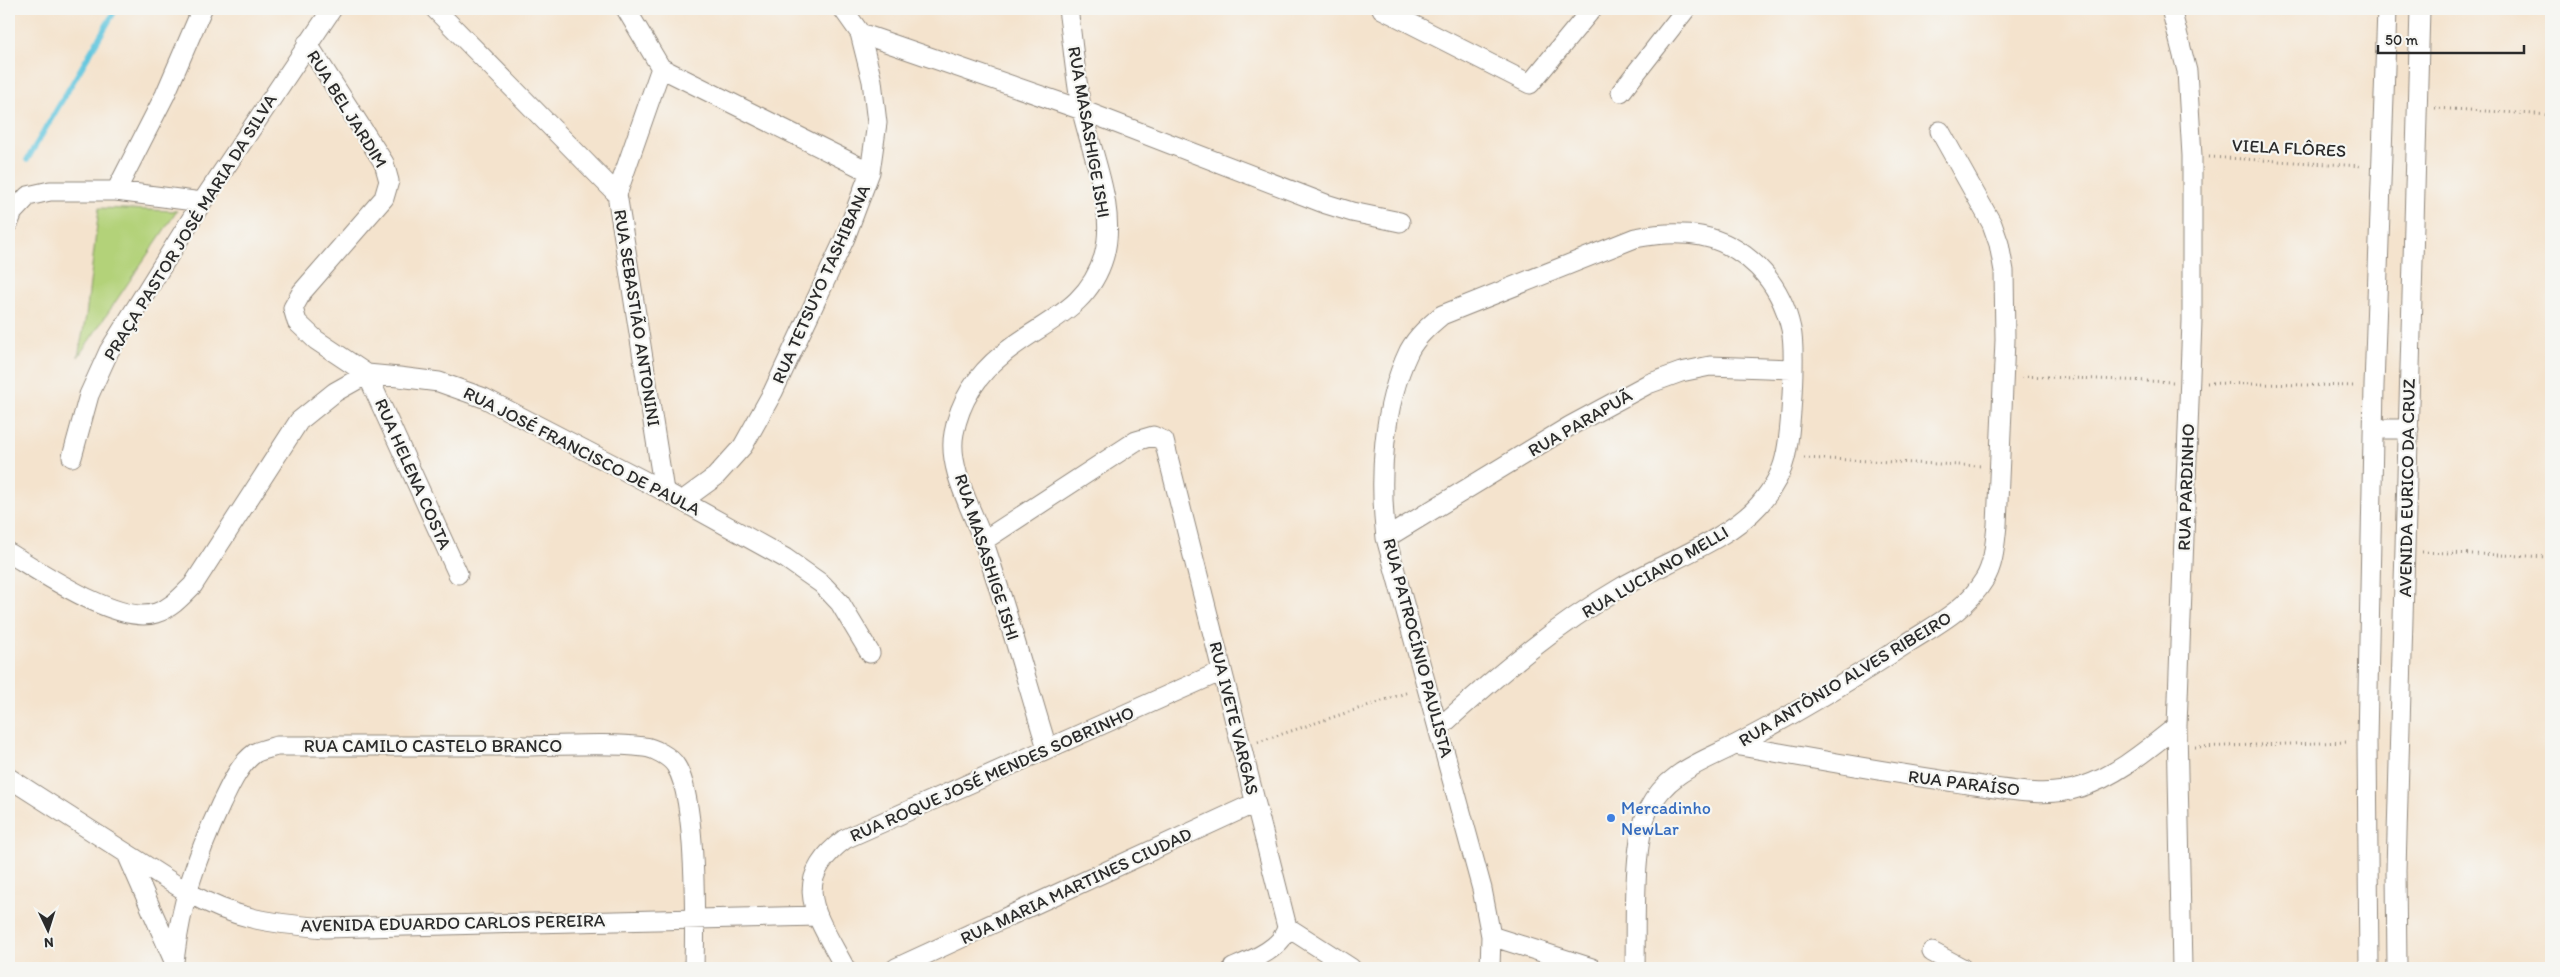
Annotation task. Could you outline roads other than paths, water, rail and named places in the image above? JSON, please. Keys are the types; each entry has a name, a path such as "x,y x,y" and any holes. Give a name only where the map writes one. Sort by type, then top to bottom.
{"street":[{"path":"116,190 165,95 202,9"},
{"name":"PRAÇA PASTOR JOSÉ MARIA DA SILVA","path":"72,457 90,395 109,352 202,202 332,9"},
{"name":"RUA SEBASTIÃO ANTONINI","path":"435,9 617,194 664,491"},
{"path":"626,9 661,68 870,172"},
{"name":"RUA TETSUYO TASHIBANA","path":"682,501 715,477 743,446 773,392 844,238 870,172 877,123 872,81 860,33 843,9"},
{"name":"RUA MASASHIGE ISHI","path":"1047,748 983,542 962,489 955,457 953,434 965,398 981,375 1003,353 1056,320 1086,293 1104,256 1107,220 1099,177 1082,110 1068,9"},
{"path":"1382,9 1530,84 1592,9"},
{"path":"1621,92 1686,9"},
{"name":"RUA PARDINHO","path":"2171,9 2186,71 2192,156 2191,347 2177,726 2182,968"},
{"name":"AVENIDA EURICO DA CRUZ","path":"2369,968 2367,742 2374,429 2387,9"},
{"name":"AVENIDA EURICO DA CRUZ","path":"2397,968 2396,888 2406,552 2409,367 2419,107 2420,9"},
{"path":"860,33 1082,110 1326,204 1352,212 1400,222"},
{"name":"RUA BEL JARDIM","path":"307,44 384,163 389,181 384,198 302,292 293,308 297,322 316,340 367,374"},
{"path":"617,194 661,68"},
{"name":"RUA ANTÔNIO ALVES RIBEIRO","path":"1635,968 1639,844 1647,811 1663,787 1689,766 1735,745 1861,673 1958,612 1985,580 1993,554 1997,525 2006,301 1999,244 1984,206 1940,131"},
{"path":"9,222 13,212 28,196 50,191 116,190 202,202"},
{"name":"RUA PATROCÍNIO PAULISTA","path":"1490,968 1490,936 1482,889 1386,538 1382,501 1383,460 1391,409 1410,351 1425,329 1442,315 1635,238 1663,232 1683,232 1711,239 1743,252 1764,274 1783,302 1792,331 1792,369"},
{"name":"RUA PARAPUÃ","path":"1386,538 1570,426 1648,384 1680,372 1710,366 1792,369"},
{"name":"RUA LUCIANO MELLI","path":"1439,728 1493,679 1528,651 1620,588 1724,532 1757,507 1772,490 1786,457 1792,369"},
{"path":"9,553 72,591 120,612 140,616 156,613 173,604 193,585 299,421 335,392 367,374"},
{"name":"RUA JOSÉ FRANCISCO DE PAULA","path":"367,374 440,382 484,398 664,491 785,558 822,584 840,603 870,653"},
{"name":"RUA HELENA COSTA","path":"367,374 458,574"},
{"path":"2374,429 2409,429"},
{"name":"RUA IVETE VARGAS","path":"983,542 1136,441 1153,436 1164,441 1287,927"},
{"name":"RUA ROQUE JOSÉ MENDES SOBRINHO","path":"818,916 812,892 812,876 818,864 845,839 1222,671"},
{"name":"RUA PARAÍSO","path":"1735,745 1883,773 2021,791 2057,792 2082,787 2114,770 2146,750 2177,726"},
{"name":"RUA CAMILO CASTELO BRANCO","path":"176,965 187,892 198,855 228,788 242,767 255,754 277,746 646,747 675,764 682,778 688,810 695,920 694,968"},
{"name":"AVENIDA EDUARDO CARLOS PEREIRA","path":"9,778 187,892 216,908 264,922 326,928 818,916"},
{"name":"RUA MARIA MARTINES CIUDAD","path":"896,968 1255,803"},
{"path":"127,854 176,965"},
{"path":"818,916 845,968"},
{"path":"1233,968 1278,943 1285,935 1287,927 1351,968"},
{"path":"1490,936 1592,968"},
{"path":"1932,952 1962,968"}],"waterway":[{"path":"27,160 116,9"}],"place":[{"name":"Mercadinho NewLar","path":"1611,818"}]}
